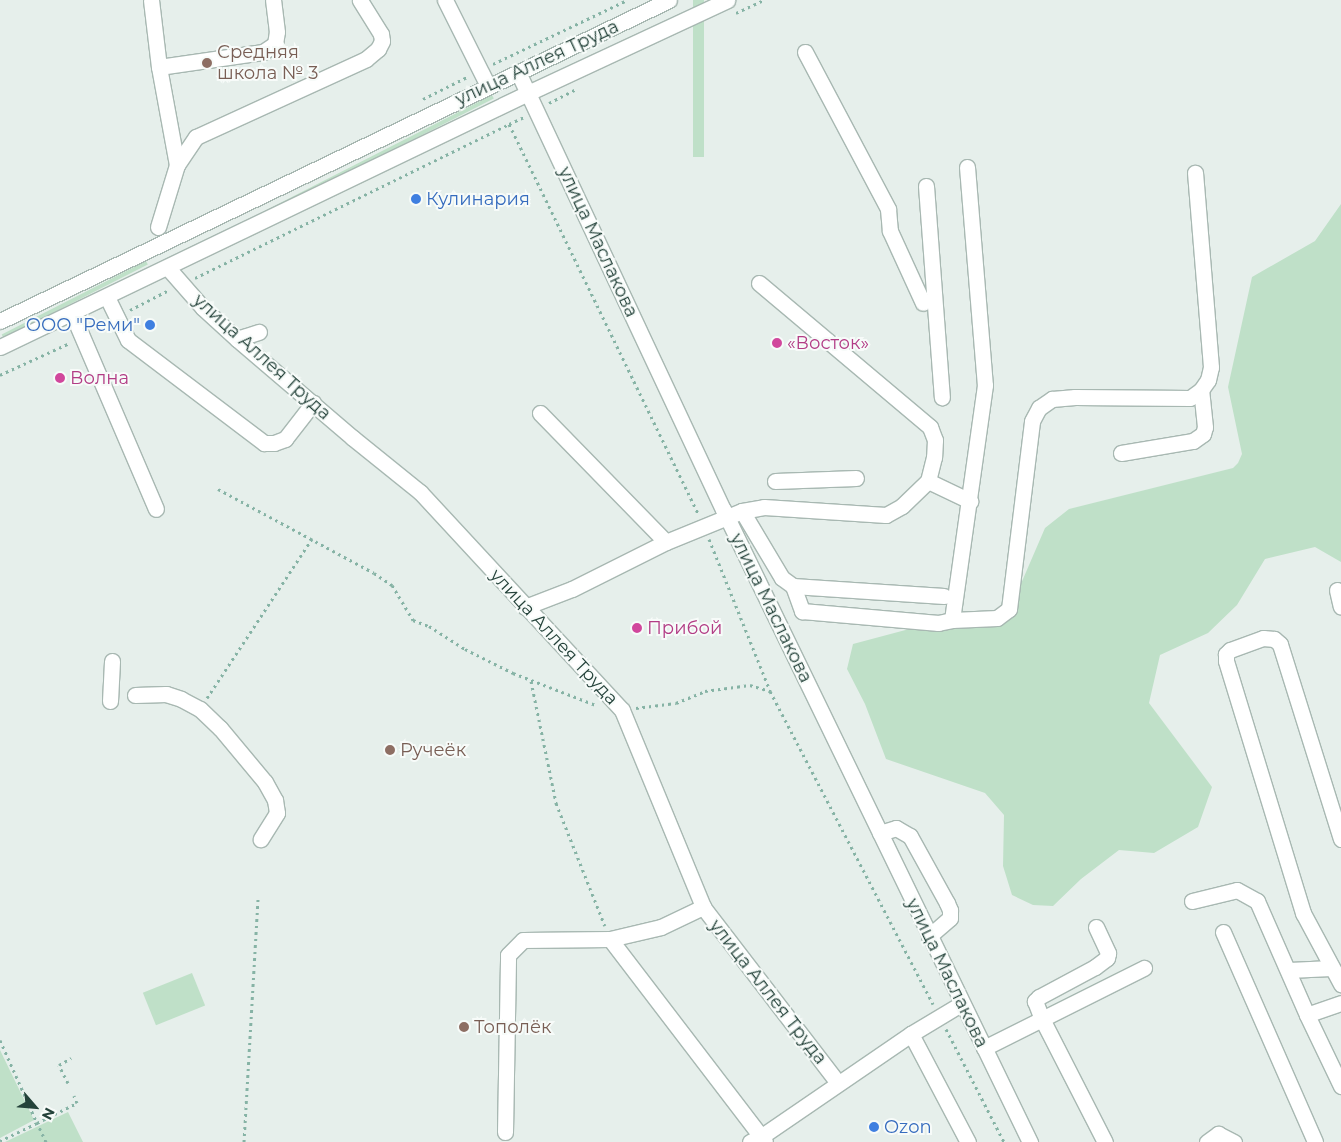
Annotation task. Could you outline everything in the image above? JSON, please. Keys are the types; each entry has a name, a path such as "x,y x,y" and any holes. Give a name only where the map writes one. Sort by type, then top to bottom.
{"street":[{"path":"151,0 159,67 176,165"},
{"path":"159,67 263,52 275,44 277,32 273,0"},
{"path":"158,227 176,165 196,137 366,59 378,49 382,41 381,34 360,0"},
{"path":"445,0 488,86"},
{"name":"улица Аллея Труда","path":"0,321 669,0"},
{"name":"улица Аллея Труда","path":"0,348 528,93 727,0"},
{"path":"805,52 888,209 890,231 923,303"},
{"name":"улица Маслакова","path":"518,72 728,518 1030,1142"},
{"path":"952,620 985,385 968,167"},
{"path":"793,586 800,609 805,613 938,623 952,620 997,618 1009,609 1032,421 1039,408 1052,399 1075,397 1190,398 1201,390 1208,380 1211,367 1196,173"},
{"path":"926,186 942,397"},
{"name":"улица Аллея Труда","path":"168,268 203,308 237,339 420,492 622,710 703,907 838,1083"},
{"path":"525,607 572,589 666,542 742,511 764,508 886,514 902,506 928,481 934,457 935,440 930,427 759,283"},
{"path":"107,297 128,340 264,443 274,443 285,439 313,403"},
{"path":"72,314 156,510"},
{"path":"237,339 258,332"},
{"path":"1121,453 1193,441 1203,434 1205,427 1201,390"},
{"path":"540,413 666,542"},
{"path":"775,481 856,478"},
{"path":"928,481 970,501"},
{"path":"742,511 782,578 793,586 944,596"},
{"path":"1337,590 1341,607"},
{"path":"1341,839 1335,799 1280,644 1274,639 1263,638 1230,650 1226,654 1226,660 1293,882 1304,913 1341,984"},
{"path":"110,701 112,661"},
{"path":"135,695 166,694 181,699 200,709 220,728 265,782 275,800 276,813 261,839"},
{"path":"880,834 896,828 910,836 947,903 950,910 950,918 929,936"},
{"path":"1192,901 1238,890 1257,901 1289,970 1307,1015 1341,1086"},
{"path":"505,1132 508,955 523,940 610,939 661,927 703,907"},
{"path":"1096,927 1108,953 1107,958 1035,1001 1042,1019 1105,1142"},
{"path":"1223,932 1315,1142"},
{"path":"610,939 759,1140 838,1083 911,1034 962,1004"},
{"path":"984,1048 1144,968"},
{"path":"1289,970 1331,968"},
{"path":"1307,1015 1341,1003"},
{"path":"911,1034 968,1142"},
{"path":"1207,1142 1218,1134 1234,1142"}],"path":[{"path":"116,318 509,124 704,527 770,692 1004,1142"},
{"path":"0,375 82,336"},
{"path":"218,489 374,572 392,585 413,620 531,681 588,703 622,710 676,703 704,691 750,685 770,692"},
{"path":"200,709 312,539"},
{"path":"531,681 556,803 610,939"},
{"path":"244,1142 258,899"},
{"path":"0,1040 46,1142"},
{"path":"68,1084 59,1065 71,1058"},
{"path":"0,1141 77,1103 74,1096"}],"green space":[{"path":"693,0 704,0 704,157 693,157"},
{"path":"492,95 494,99 222,237 220,233"},
{"path":"1341,204 1341,562 1315,547 1265,559 1237,605 1208,633 1160,655 1149,703 1212,787 1198,827 1154,853 1119,850 1081,879 1053,906 1033,905 1012,895 1003,866 1004,815 985,793 886,759 865,704 847,669 853,644 913,628 1005,622 1015,608 1020,586 1045,528 1069,509 1233,468 1238,463 1242,454 1228,387 1252,277 1315,241"},
{"path":"146,261 148,265 3,338 2,335"},
{"path":"192,973 205,1005 156,1025 143,993"},
{"path":"0,1050 34,1120 0,1138"},
{"path":"68,1112 83,1142 5,1142"}],"place":[{"name":"Средняя школа № 3","path":"207,63"},
{"name":"Кулинария","path":"416,199"},
{"name":"ООО \"Реми\"","path":"150,325"},
{"name":"«Восток»","path":"777,343"},
{"name":"Волна","path":"60,378"},
{"name":"Прибой","path":"637,628"},
{"name":"Ручеёк","path":"390,750"},
{"name":"Тополёк","path":"464,1027"},
{"name":"Ozon","path":"874,1127"}]}
